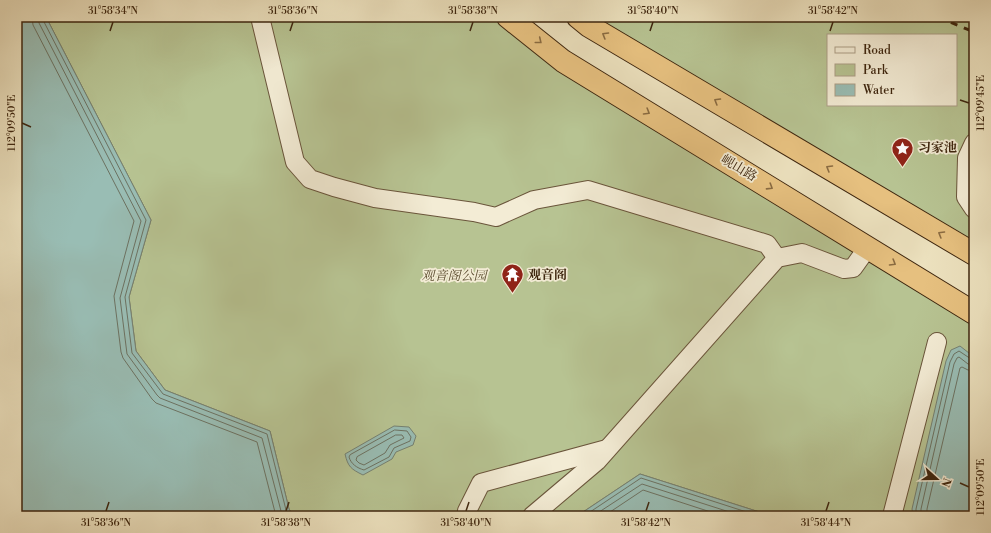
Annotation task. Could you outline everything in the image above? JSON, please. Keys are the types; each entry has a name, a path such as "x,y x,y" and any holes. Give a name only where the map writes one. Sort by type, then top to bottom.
{"highway":[{"name":"岘山路","path":"508,17 563,61 974,312"},
{"path":"578,17 589,26 974,254"}],"street":[{"path":"260,17 295,162 310,179 369,197 474,212 496,217 534,200 588,190 767,244 777,258"},
{"path":"974,143 968,158 966,197 974,209"},
{"path":"532,516 597,461 777,258 802,253 844,269 853,268 868,247"},
{"path":"892,516 937,342"},
{"path":"466,516 481,483 608,449"}],"green space":[{"name":"观音阁公园","path":"46,17 508,17 974,313 974,516 772,516 640,474 577,516 293,516 289,509 270,431 165,390 136,351 129,297 151,220"},
{"name":"习家池","path":"583,17 974,17 974,254"}],"water":[{"path":"17,17 46,17 151,220 129,297 136,351 165,390 270,431 289,509 293,516 17,516"},
{"path":"960,346 974,357 974,516 913,516 912,509 946,361 951,350"},
{"path":"394,426 409,427 416,436 413,445 396,452 392,459 363,475 351,467 347,462 345,454"},
{"path":"640,474 772,516 577,516"}],"railway":[{"path":"938,17 974,32"},
{"path":"963,17 974,22"}],"place":[{"name":"习家池","path":"902,168"},
{"name":"观音阁","path":"513,294"}]}
